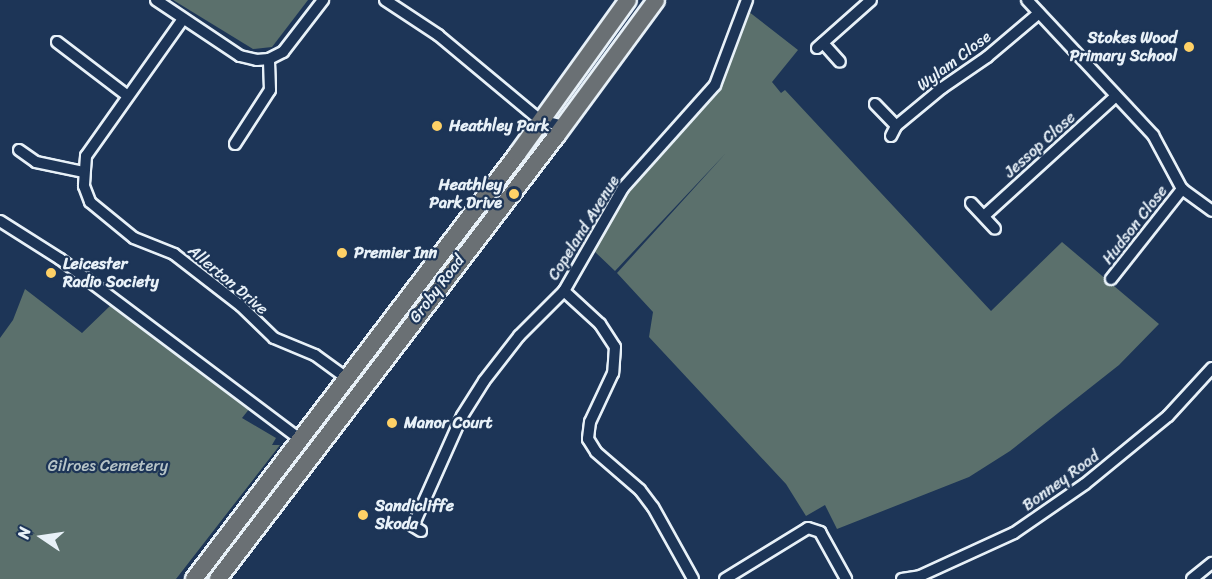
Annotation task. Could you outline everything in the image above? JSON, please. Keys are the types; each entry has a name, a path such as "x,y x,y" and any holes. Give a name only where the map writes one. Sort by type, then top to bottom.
{"main road":[{"name":"Groby Road","path":"194,579 348,379 628,0"},
{"name":"Groby Road","path":"218,579 564,126 656,0"}],"street":[{"path":"156,0 240,56 257,60 269,59 283,52 294,42 323,0"},
{"path":"386,0 438,35 540,120 564,126"},
{"name":"Copeland Avenue","path":"421,531 413,526 462,416 484,381 519,336 564,291 622,191 715,85 747,0"},
{"path":"840,62 820,46 871,0"},
{"path":"1027,0 1153,135 1182,189 1212,211"},
{"name":"Wylam Close","path":"875,104 894,131 942,88 987,57 1039,12"},
{"path":"19,150 36,162 83,172 86,156 183,19"},
{"path":"57,42 128,96"},
{"path":"235,144 270,90 269,59"},
{"name":"Jessop Close","path":"984,216 1116,96"},
{"name":"Allerton Drive","path":"83,172 84,186 90,202 134,238 174,254 241,306 274,338 315,355 348,379"},
{"name":"Hudson Close","path":"1111,279 1182,189"},
{"path":"971,203 995,229"},
{"path":"0,221 60,259 301,440"},
{"path":"564,291 600,324 615,347 613,373 590,422 588,440 653,507 693,579"},
{"name":"Bonney Road","path":"902,579 920,578 1014,533 1085,484 1168,416 1212,368"},
{"path":"725,579 808,528 820,532 846,579"},
{"path":"1192,579 1212,563"}],"green space":[{"path":"173,0 308,0 272,47 253,49"},
{"path":"744,8 798,50 772,82 781,93 785,90 991,311 1062,242 1159,324 1119,365 1010,451 969,477 837,529 825,505 806,516 786,484 649,337 653,312 617,273 726,153 615,271 593,250 615,200 714,87"},
{"name":"Gilroes Cemetery","path":"25,289 82,333 111,305 250,408 242,418 276,438 272,445 280,445 176,579 0,579 0,338 13,320"}],"place":[{"name":"Stokes Wood Primary School","path":"1189,47"},
{"name":"Heathley Park","path":"437,126"},
{"name":"Heathley Park Drive","path":"514,194"},
{"name":"Premier Inn","path":"342,253"},
{"name":"Leicester Radio Society","path":"51,273"},
{"name":"Manor Court","path":"392,423"},
{"name":"Sandicliffe Skoda","path":"363,515"}]}
